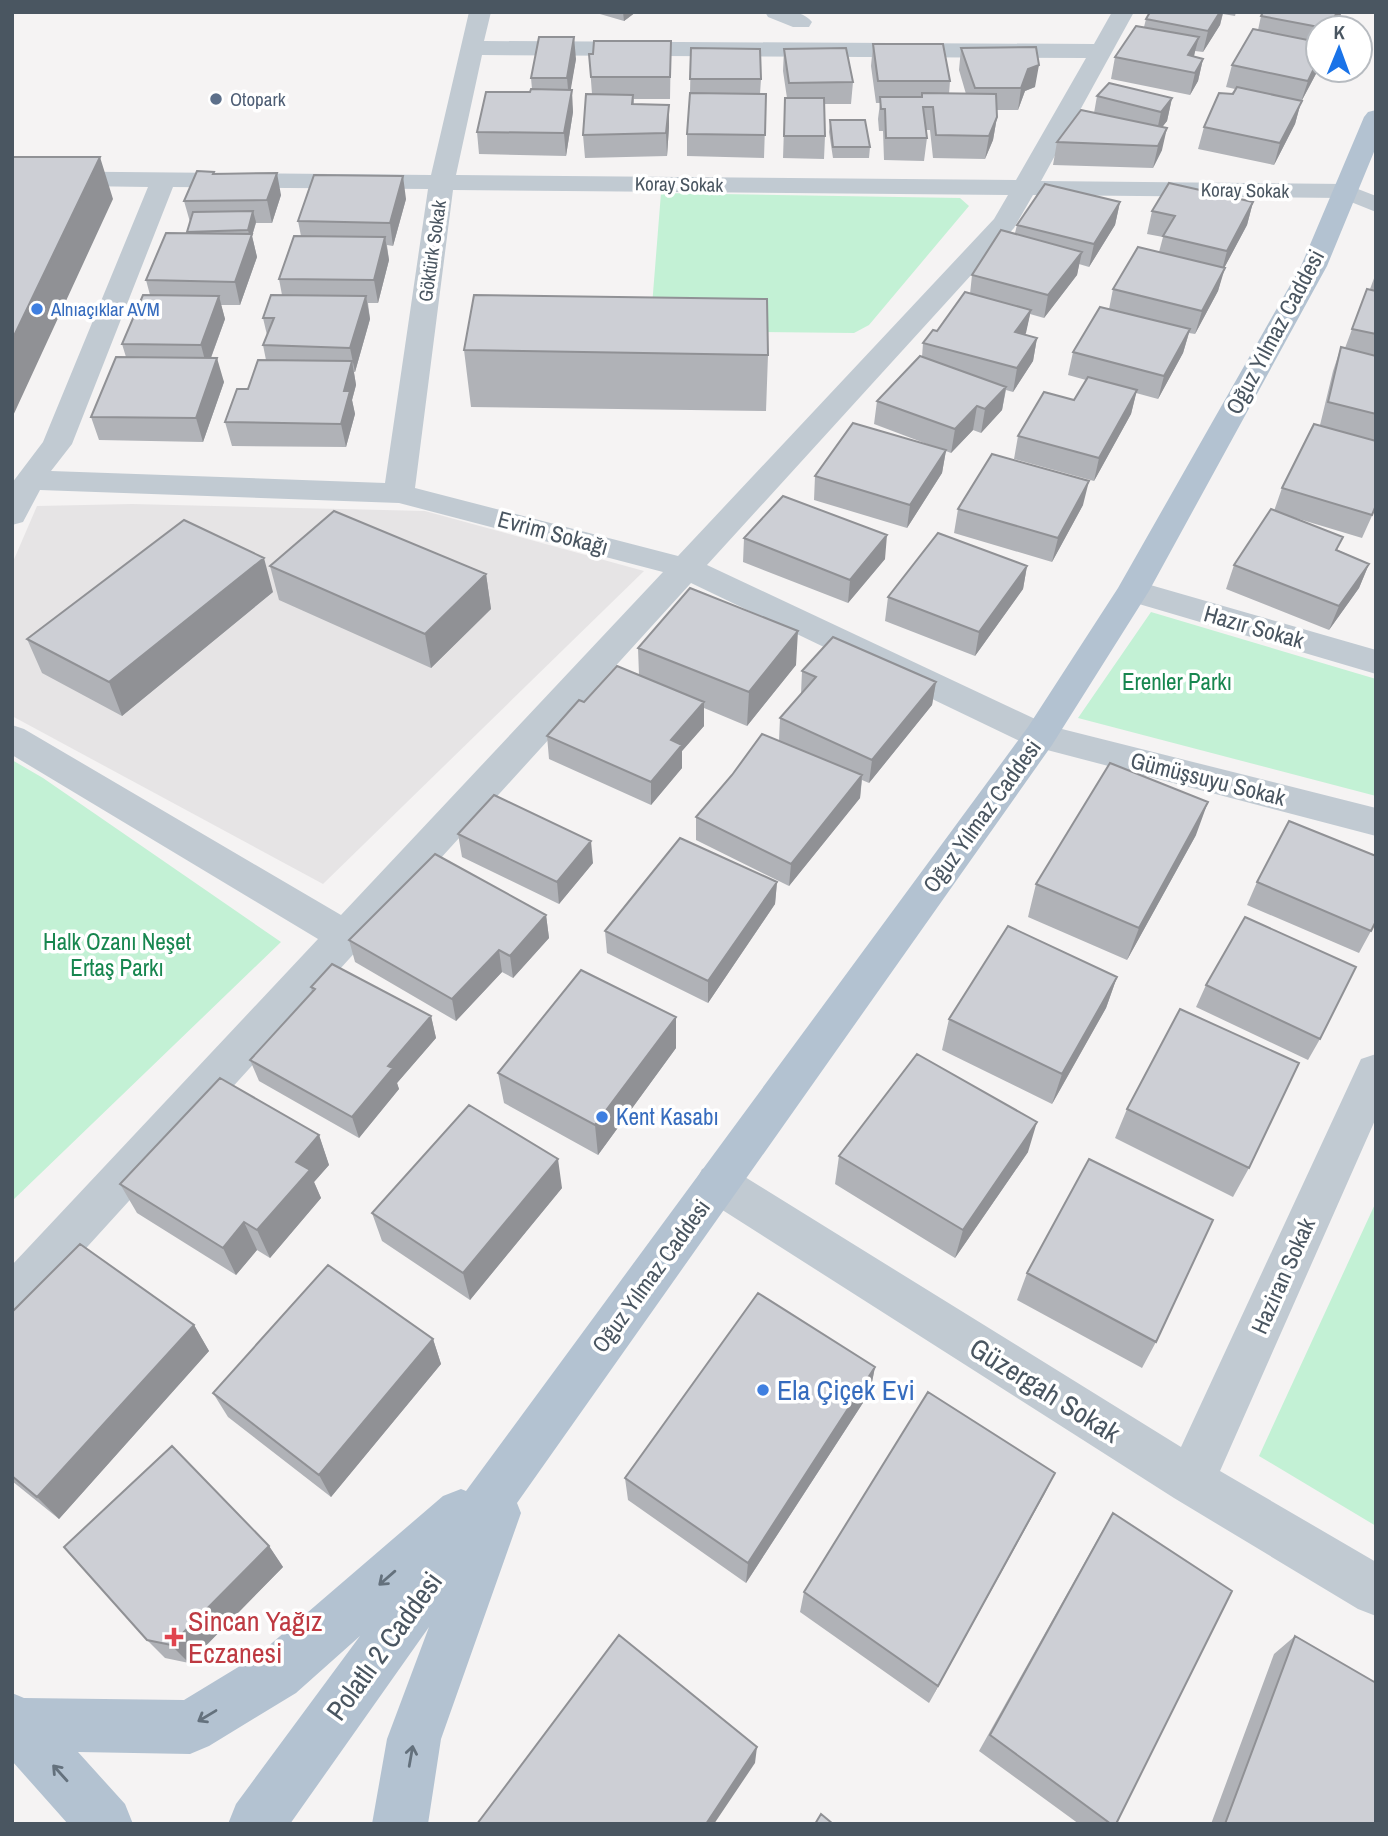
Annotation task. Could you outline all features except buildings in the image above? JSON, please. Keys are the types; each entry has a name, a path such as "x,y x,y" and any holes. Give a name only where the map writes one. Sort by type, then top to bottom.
{"main road":[{"name":"Oğuz Yılmaz Caddesi","path":"512,1468 1040,736 1133,591 1314,266 1360,198 1376,117"},
{"path":"14,1722 190,1727 277,1674 512,1468"},
{"path":"400,1824 414,1739 512,1468"},
{"name":"Polatlı 2 Caddesi","path":"256,1824 512,1468"},
{"path":"14,1722 105,1824"}],"street":[{"name":"Göktürk Sokak","path":"399,493 442,181 480,12"},
{"path":"776,12 801,22"},
{"path":"12,1297 1004,223 1123,12"},
{"path":"474,48 1101,51"},
{"name":"Koray Sokak","path":"12,178 1024,188 1360,198"},
{"path":"12,515 29,480 57,444 164,178"},
{"name":"Evrim Sokağı","path":"29,480 399,493 686,568 1040,736"},
{"name":"Hazır Sokak","path":"1133,591 1376,662"},
{"name":"Gümüşsuyu Sokak","path":"1040,736 1376,822"},
{"path":"12,738 346,937"},
{"name":"Haziran Sokak","path":"1191,1481 1376,1071"},
{"name":"Güzergah Sokak","path":"717,1184 1191,1481 1376,1591"}],"shaded area":[{"path":"132,504 425,511 644,571 323,884 12,716 12,564 37,506"}],"green space":[{"path":"661,193 960,198 969,206 869,325 854,333 650,331"},
{"name":"Erenler Parkı","path":"1151,612 1376,679 1376,796 1078,718"},
{"name":"Halk Ozanı Neşet Ertaş Parkı","path":"12,760 43,778 281,942 12,1201"},
{"path":"1376,1202 1376,1526 1259,1456"}],"place":[{"name":"Otopark","path":"216,99"},
{"name":"Alnıaçıklar AVM","path":"37,309"},
{"name":"Kent Kasabı","path":"602,1117"},
{"name":"Ela Çiçek Evi","path":"763,1390"},
{"name":"Sincan Yağız Eczanesi","path":"174,1637"}]}
